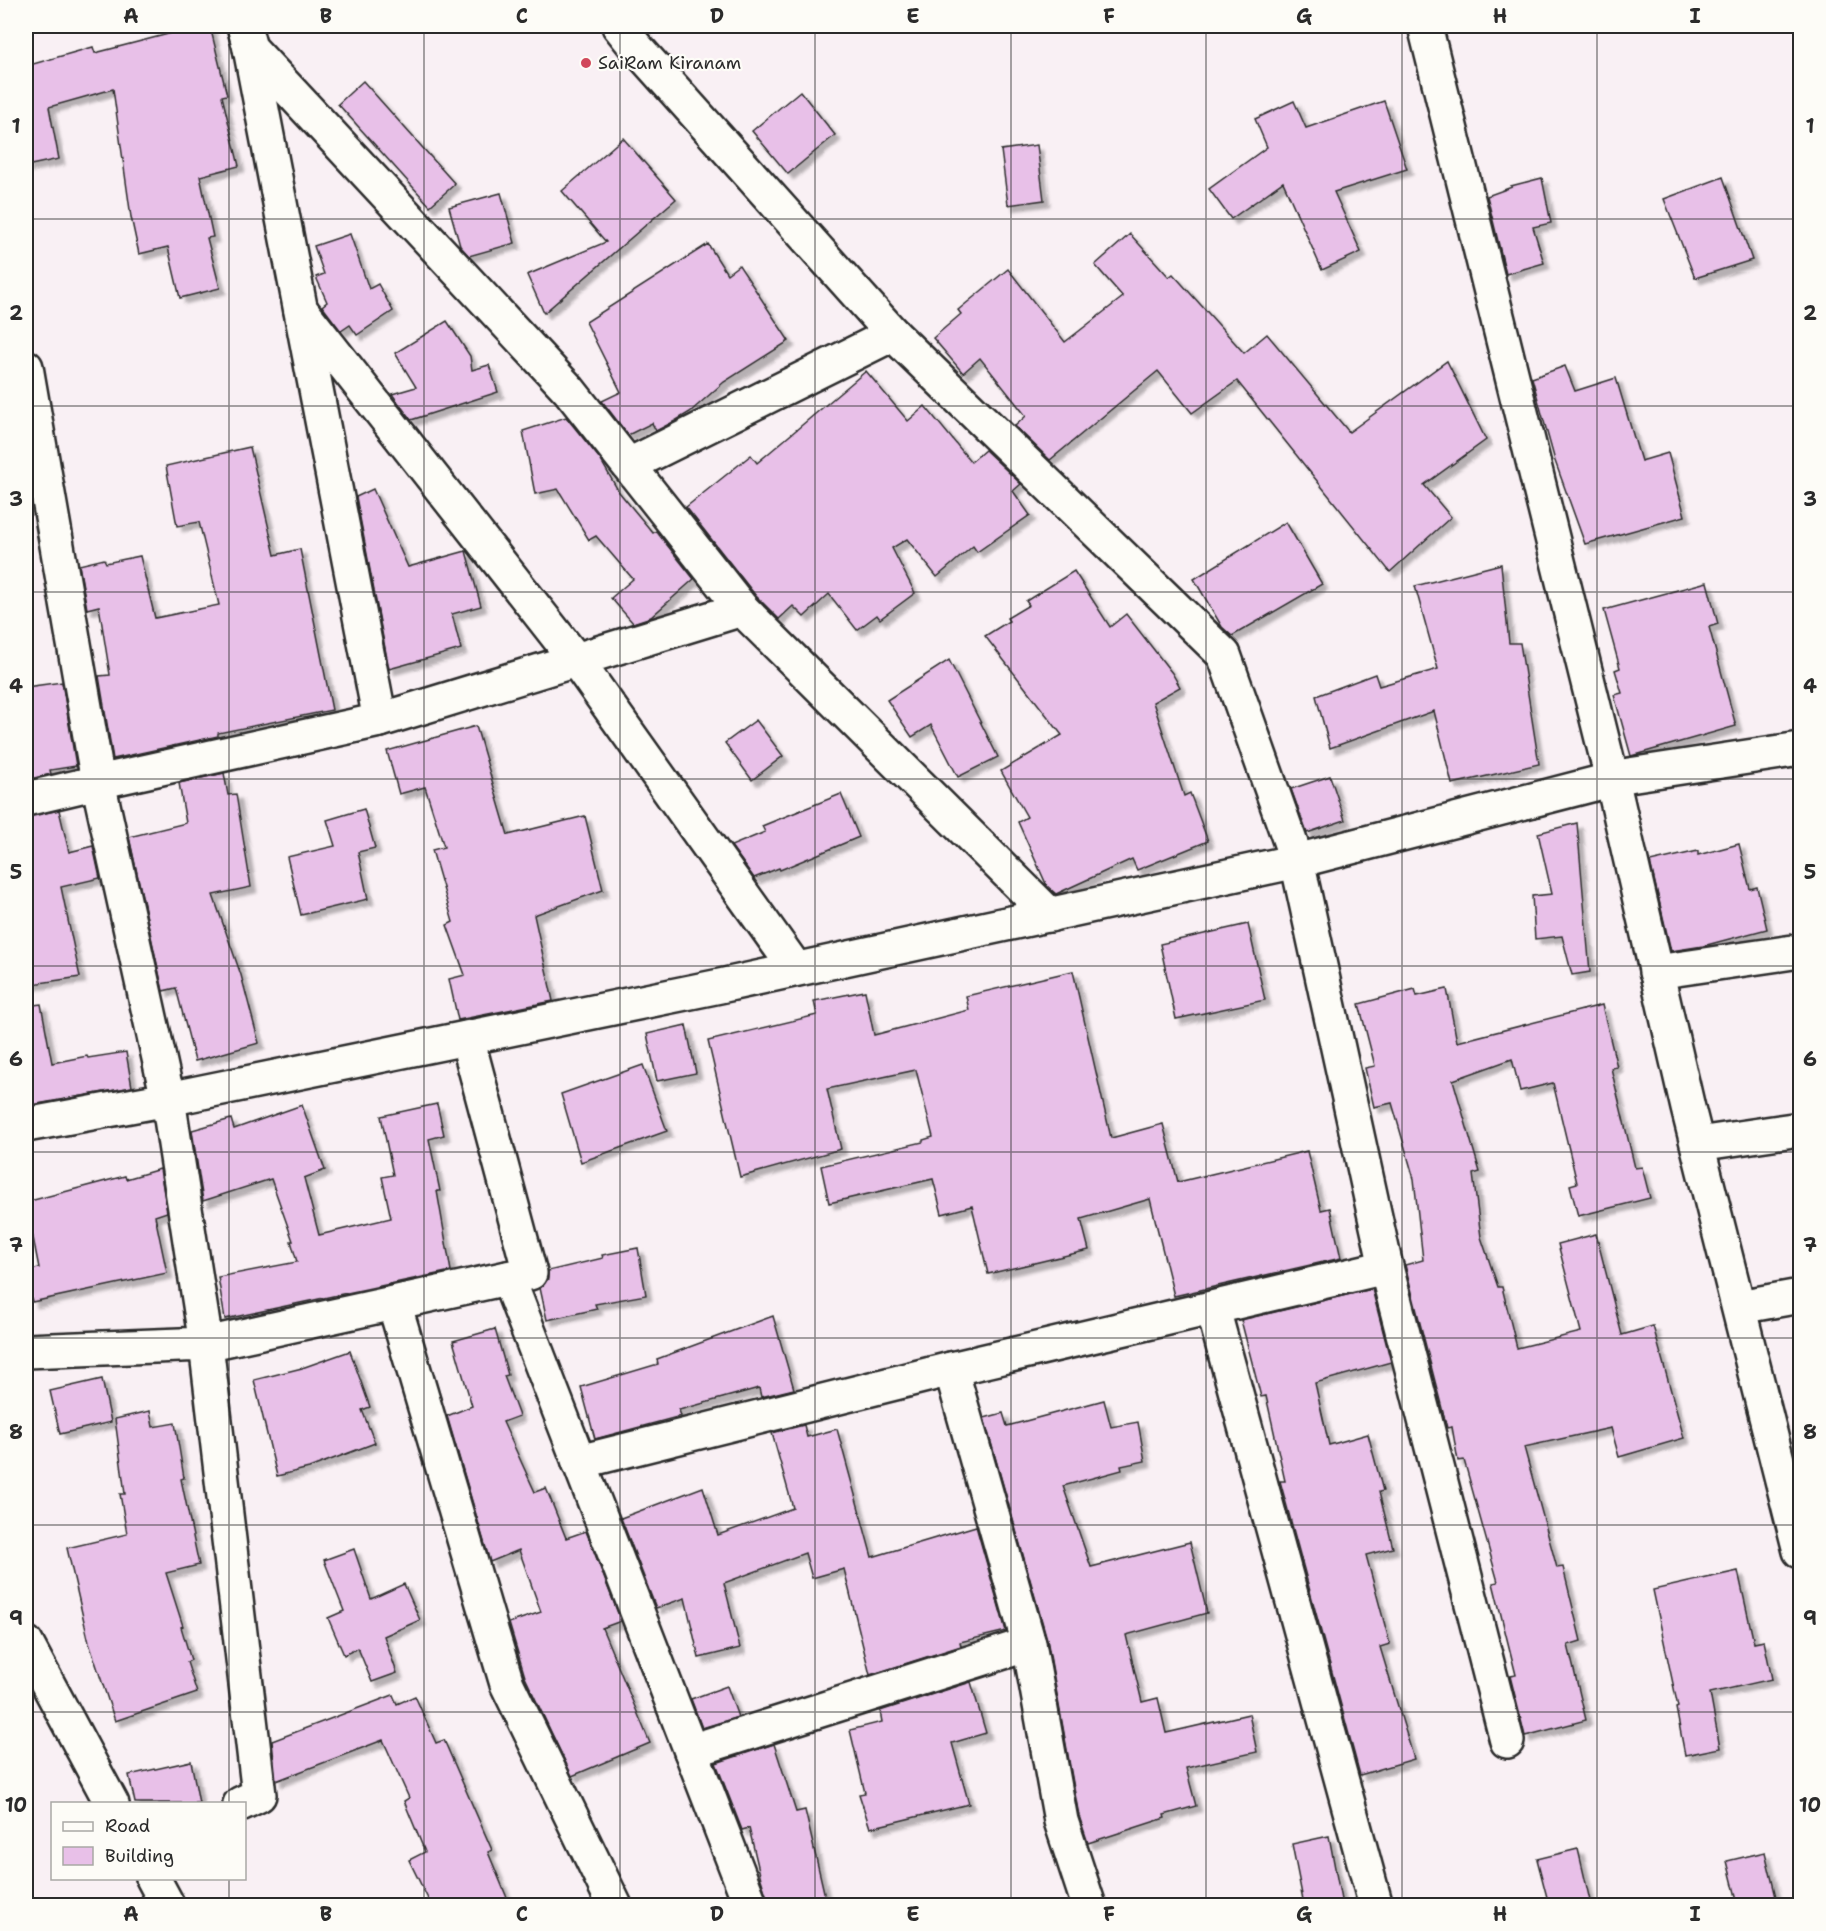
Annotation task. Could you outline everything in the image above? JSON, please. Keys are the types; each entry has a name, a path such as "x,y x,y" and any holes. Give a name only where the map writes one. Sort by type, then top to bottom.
{"street":[{"path":"619,26 893,334 1224,655 1297,861 1386,1268 1507,1742"},
{"path":"1425,26 1612,779 1656,972 1739,1307 1789,1456 1800,1551"},
{"path":"247,37 380,720"},
{"path":"247,37 569,390 742,609 1050,915"},
{"path":"301,310 576,660 796,969"},
{"path":"629,465 893,334"},
{"path":"26,367 98,782 168,1099 206,1344 259,1795 242,1802"},
{"path":"26,799 380,720 742,609"},
{"path":"26,1125 168,1099 467,1038 1050,915 1297,861 1629,775 1800,749"},
{"path":"1656,972 1800,951"},
{"path":"26,1351 206,1344 530,1273 467,1038"},
{"path":"1698,1144 1800,1129"},
{"path":"579,1462 951,1369 1386,1268"},
{"path":"508,1278 751,1905"},
{"path":"1739,1307 1800,1296"},
{"path":"394,1303 507,1684 615,1905"},
{"path":"1213,1310 1376,1905"},
{"path":"951,1369 1029,1644 1061,1821 1089,1905"},
{"path":"26,1643 111,1802"},
{"path":"691,1751 1029,1644"},
{"path":"154,1880 168,1905"}],"building":[{"path":"199,26 210,26 227,95 222,96 239,166 200,176 213,237 207,238 220,288 180,298 168,247 139,254 131,217 113,89 49,107 59,159 26,166 26,66 93,47 95,53"},
{"path":"363,81 455,184 430,206 338,104"},
{"path":"800,91 835,135 788,174 752,131"},
{"path":"1294,101 1306,128 1384,101 1407,169 1334,192 1361,252 1322,270 1283,182 1231,219 1209,189 1267,147 1255,119"},
{"path":"623,138 676,199 544,313 527,275 606,242 562,191"},
{"path":"1037,145 1044,200 1008,205 1001,150"},
{"path":"1723,177 1752,260 1695,278 1664,199"},
{"path":"1542,178 1551,223 1533,227 1544,263 1506,274 1487,196 1511,186"},
{"path":"501,193 515,243 469,256 460,246 449,207"},
{"path":"350,234 369,289 378,284 393,311 357,335 350,325 341,331 322,306 327,302 316,277 324,274 314,246"},
{"path":"1130,234 1169,277 1173,274 1244,353 1267,334 1349,432 1447,361 1486,440 1424,485 1451,517 1390,572 1237,381 1192,413 1158,371 1050,460 1015,426 1026,416 980,358 963,373 933,338 961,314 958,310 1008,269 1065,342 1123,297 1095,265"},
{"path":"708,244 727,274 739,265 789,341 724,382 690,412 675,421 656,431 652,423 628,435 602,401 621,392 586,322"},
{"path":"447,321 470,356 472,370 489,365 498,392 411,420 392,394 416,387 395,353"},
{"path":"1565,366 1575,391 1616,378 1641,461 1668,453 1685,516 1585,544 1555,461 1532,378"},
{"path":"866,371 908,421 925,406 971,462 985,450 1021,484 1013,491 1030,515 977,552 973,546 937,577 907,539 892,548 915,593 880,619 877,615 857,630 829,594 804,617 793,606 779,619 756,596 686,507 751,455 757,463"},
{"path":"566,417 600,459 619,492 653,533 656,531 694,579 651,617 633,623 611,598 633,579 596,536 589,540 558,489 535,494 523,431"},
{"path":"250,447 275,555 300,549 332,710 218,733 218,736 113,759 99,676 110,675 99,606 87,609 79,565 104,559 106,563 140,556 155,618 219,605 199,522 177,526 166,466"},
{"path":"373,489 408,567 466,551 481,606 452,614 461,649 389,669 356,497"},
{"path":"1286,522 1322,584 1232,636 1222,627 1194,579"},
{"path":"1501,564 1509,643 1520,643 1539,764 1452,784 1434,711 1330,748 1316,696 1375,674 1379,686 1438,669 1415,586"},
{"path":"1074,571 1110,627 1126,614 1172,673 1180,687 1153,702 1184,796 1190,793 1208,841 1137,870 1132,859 1056,894 1047,886 1018,822 1027,817 1001,771 1062,735 985,636 1009,621 1007,618 1029,605 1026,601"},
{"path":"1707,582 1718,624 1709,627 1736,726 1631,756 1614,695 1622,693 1615,670 1620,668 1604,610"},
{"path":"949,660 998,757 958,777 931,725 912,737 887,700"},
{"path":"62,682 76,766 50,770 51,774 26,780 26,687"},
{"path":"756,720 783,756 752,780 725,743"},
{"path":"476,726 508,835 585,816 603,890 534,915 553,1001 458,1020 449,979 465,975 447,925 453,922 432,850 444,847 425,787 399,794 387,751"},
{"path":"224,773 228,795 236,794 251,887 213,895 241,975 259,1043 195,1061 176,988 163,991 129,837 186,823 179,783"},
{"path":"1330,776 1345,820 1307,833 1291,789"},
{"path":"841,794 859,837 780,870 779,868 754,878 731,846 765,832 762,826"},
{"path":"364,809 375,848 358,852 368,899 301,915 287,857 335,846 327,820"},
{"path":"59,810 69,852 93,846 100,878 61,887 80,977 26,985 26,817"},
{"path":"1577,823 1590,972 1572,975 1562,936 1535,939 1532,896 1552,894 1538,833"},
{"path":"1739,844 1750,889 1757,887 1767,929 1703,946 1671,951 1650,862 1698,851 1698,855"},
{"path":"1248,924 1265,1000 1176,1019 1160,944"},
{"path":"1073,971 1111,1138 1163,1124 1178,1182 1307,1151 1321,1210 1330,1208 1341,1258 1174,1296 1150,1199 1081,1219 1089,1250 988,1274 972,1206 942,1214 933,1179 829,1203 821,1166 923,1142 933,1137 916,1070 827,1089 841,1149 740,1177 708,1041 817,1015 814,1001 865,991 874,1035 969,1010 966,996"},
{"path":"1415,989 1417,996 1447,989 1457,1042 1602,1005 1617,1067 1611,1068 1635,1168 1642,1167 1650,1198 1578,1216 1570,1185 1577,1183 1553,1083 1520,1091 1512,1059 1453,1080 1480,1172 1473,1174 1481,1237 1498,1287 1502,1287 1517,1348 1581,1332 1558,1244 1596,1234 1622,1335 1653,1326 1684,1438 1619,1457 1611,1428 1524,1447 1557,1568 1563,1567 1581,1641 1568,1645 1586,1720 1525,1736 1510,1676 1516,1675 1493,1583 1498,1582 1464,1460 1458,1461 1452,1427 1447,1428 1405,1265 1423,1260 1414,1179 1392,1103 1374,1107 1365,1068 1375,1066 1359,1004"},
{"path":"41,1004 52,1063 126,1052 132,1087 26,1106 26,1006"},
{"path":"686,1025 696,1073 657,1081 647,1034"},
{"path":"643,1065 667,1131 581,1162 561,1094"},
{"path":"437,1104 444,1135 429,1139 440,1191 437,1191 451,1271 225,1319 218,1277 297,1262 291,1241 293,1241 271,1179 203,1201 192,1130 231,1119 234,1129 302,1105 325,1170 304,1178 319,1235 391,1218 382,1177 393,1175 381,1116"},
{"path":"160,1169 167,1212 155,1216 167,1273 32,1302 26,1271 39,1268 26,1202"},
{"path":"638,1248 646,1295 595,1304 597,1309 547,1320 540,1288 548,1279 548,1271 603,1258 602,1255"},
{"path":"1372,1289 1391,1362 1315,1383 1329,1445 1368,1434 1383,1491 1379,1492 1393,1548 1366,1555 1390,1644 1380,1647 1414,1759 1360,1775 1280,1481 1285,1481 1266,1396 1261,1397 1241,1320"},
{"path":"773,1316 794,1389 761,1397 759,1388 679,1410 681,1416 595,1439 581,1387 658,1364 657,1359"},
{"path":"495,1329 508,1375 504,1376 519,1416 503,1422 535,1492 546,1488 566,1538 586,1531 621,1621 602,1628 650,1743 572,1776 525,1677 509,1623 541,1612 519,1550 490,1562 447,1416 472,1406 453,1341"},
{"path":"350,1351 370,1407 362,1410 375,1443 309,1468 277,1476 254,1380 302,1368"},
{"path":"102,1379 111,1422 60,1434 50,1391"},
{"path":"1104,1400 1111,1427 1138,1422 1145,1461 1121,1466 1122,1470 1063,1486 1091,1567 1190,1542 1207,1613 1126,1635 1142,1702 1158,1698 1166,1733 1249,1714 1257,1752 1186,1768 1196,1806 1164,1815 1165,1818 1088,1843 1079,1816 1047,1639 984,1418 1003,1413 1007,1426"},
{"path":"150,1411 153,1427 175,1423 184,1478 181,1479 199,1565 166,1573 183,1626 181,1627 191,1660 187,1662 197,1693 115,1721 89,1643 67,1548 127,1534 120,1494 125,1494 115,1419"},
{"path":"804,1425 807,1437 837,1429 872,1557 976,1526 1006,1631 960,1642 961,1646 870,1675 844,1569 812,1578 805,1553 724,1583 740,1648 699,1658 685,1598 656,1608 621,1518 703,1487 718,1535 793,1508 772,1433"},
{"path":"354,1549 371,1599 404,1584 420,1620 384,1636 397,1673 372,1682 358,1648 344,1655 328,1618 344,1611 324,1560"},
{"path":"1738,1571 1754,1643 1764,1641 1772,1679 1710,1693 1720,1748 1685,1755 1676,1708 1678,1707 1653,1590"},
{"path":"971,1682 986,1733 952,1743 969,1804 870,1828 859,1794 865,1793 850,1730 882,1722 880,1711"},
{"path":"727,1686 738,1717 702,1728 691,1699"},
{"path":"393,1695 397,1704 415,1696 436,1743 444,1740 492,1850 488,1852 510,1905 431,1905 409,1860 425,1852 404,1801 409,1798 383,1740 276,1781 272,1741"},
{"path":"774,1744 796,1812 805,1810 827,1905 769,1905 749,1828 742,1830 716,1763"},
{"path":"191,1761 199,1802 135,1802 129,1775"},
{"path":"1329,1836 1342,1905 1304,1905 1292,1844"},
{"path":"1578,1849 1591,1905 1549,1905 1537,1859"},
{"path":"1765,1852 1778,1905 1738,1905 1727,1861"}],"place":[{"name":"SaiRam Kiranam","path":"586,63"}]}
